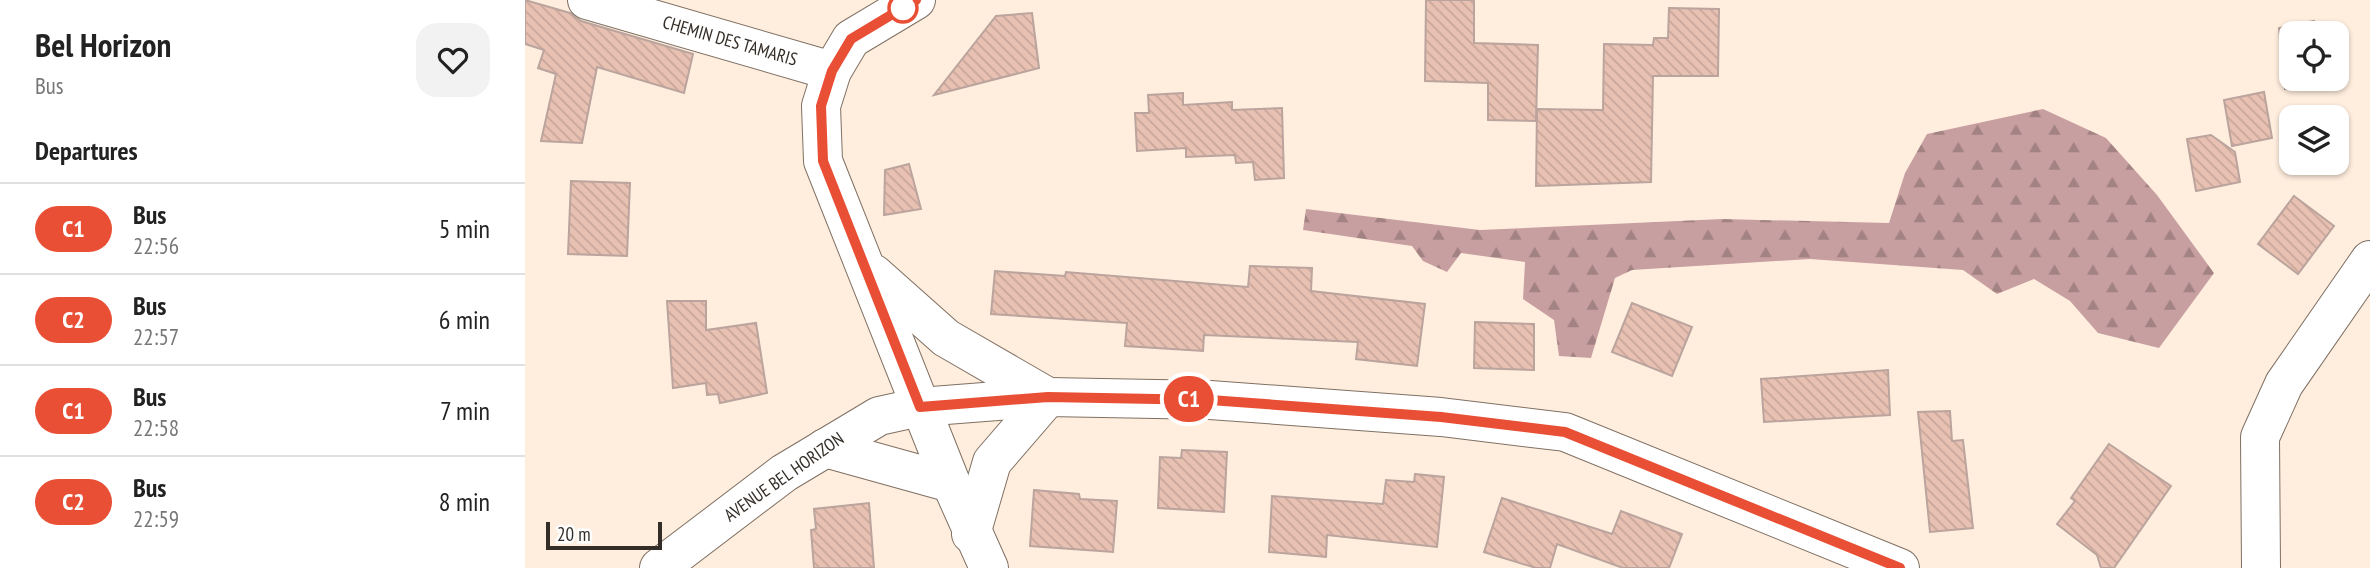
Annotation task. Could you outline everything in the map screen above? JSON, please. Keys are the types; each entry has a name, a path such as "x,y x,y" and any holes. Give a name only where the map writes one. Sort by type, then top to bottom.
{"street":[{"name":"CHEMIN DES TAMARIS","path":"587,0 770,50 832,71"},
{"path":"916,0 851,39 832,71 821,106 823,161 868,268 971,534 989,568"},
{"path":"2261,568 2260,437 2284,384 2370,260"},
{"path":"868,268 946,338 1048,397 992,462 971,534"},
{"name":"AVENUE BEL HORIZON","path":"659,568 785,473 879,416 920,407 1048,397 1210,400 1441,417 1565,432 1900,568"},
{"path":"825,448 951,483"}],"green space":[{"path":"2043,109 2106,138 2157,195 2214,273 2159,348 2098,333 2070,301 2034,279 1997,294 1963,270 1810,259 1632,270 1615,278 1591,358 1559,356 1554,320 1523,299 1525,262 1461,253 1447,272 1423,261 1412,246 1303,230 1306,209 1480,230 1722,219 1889,223 1905,173 1927,134"}],"building":[{"path":"525,0 570,13 581,21 693,54 684,93 597,67 582,143 541,141 556,74 538,68 544,50 525,44"},
{"path":"1426,0 1474,0 1474,43 1538,45 1536,121 1488,120 1488,83 1425,81"},
{"path":"1669,8 1719,9 1718,76 1653,76 1651,182 1536,186 1537,109 1603,110 1604,44 1653,45 1654,38 1668,38"},
{"path":"1032,13 1039,68 934,95 996,16"},
{"path":"2264,92 2272,138 2232,146 2224,100"},
{"path":"1183,93 1183,105 1232,102 1232,110 1282,108 1284,178 1255,180 1253,162 1236,163 1235,155 1186,157 1186,148 1137,151 1135,113 1149,113 1148,95"},
{"path":"2211,135 2235,152 2240,182 2196,191 2187,139"},
{"path":"909,164 921,209 884,215 885,170"},
{"path":"571,181 630,183 627,256 568,254"},
{"path":"2294,196 2334,226 2298,274 2258,244"},
{"path":"1250,266 1312,268 1311,291 1425,304 1417,366 1356,359 1358,342 1204,335 1203,351 1125,346 1127,323 991,314 995,271 1065,276 1066,272 1248,287"},
{"path":"667,301 706,301 706,330 756,323 767,393 720,403 718,394 707,395 706,383 673,388"},
{"path":"1632,303 1692,327 1672,376 1612,352"},
{"path":"1475,322 1534,324 1534,370 1474,368"},
{"path":"1888,370 1890,415 1764,422 1761,379"},
{"path":"1950,411 1952,441 1963,440 1973,528 1930,532 1918,412"},
{"path":"2109,444 2171,486 2114,568 2101,568 2097,555 2057,524 2075,501 2071,498"},
{"path":"1182,450 1227,452 1224,512 1158,508 1160,457 1181,458"},
{"path":"1415,474 1444,477 1437,547 1327,535 1326,557 1269,552 1272,496 1383,504 1386,480 1414,482"},
{"path":"1034,490 1079,494 1080,499 1117,501 1113,552 1030,546"},
{"path":"1502,498 1612,534 1621,511 1682,534 1669,568 1623,568 1557,544 1550,568 1536,568 1484,552"},
{"path":"869,503 874,568 814,568 811,530 816,529 814,509"}],"bus line":[{"name":"C1","path":"916,0 851,39 832,71 821,106 823,161 874,283 920,407 1048,397 1210,400 1441,417 1565,432 1900,568"}]}
